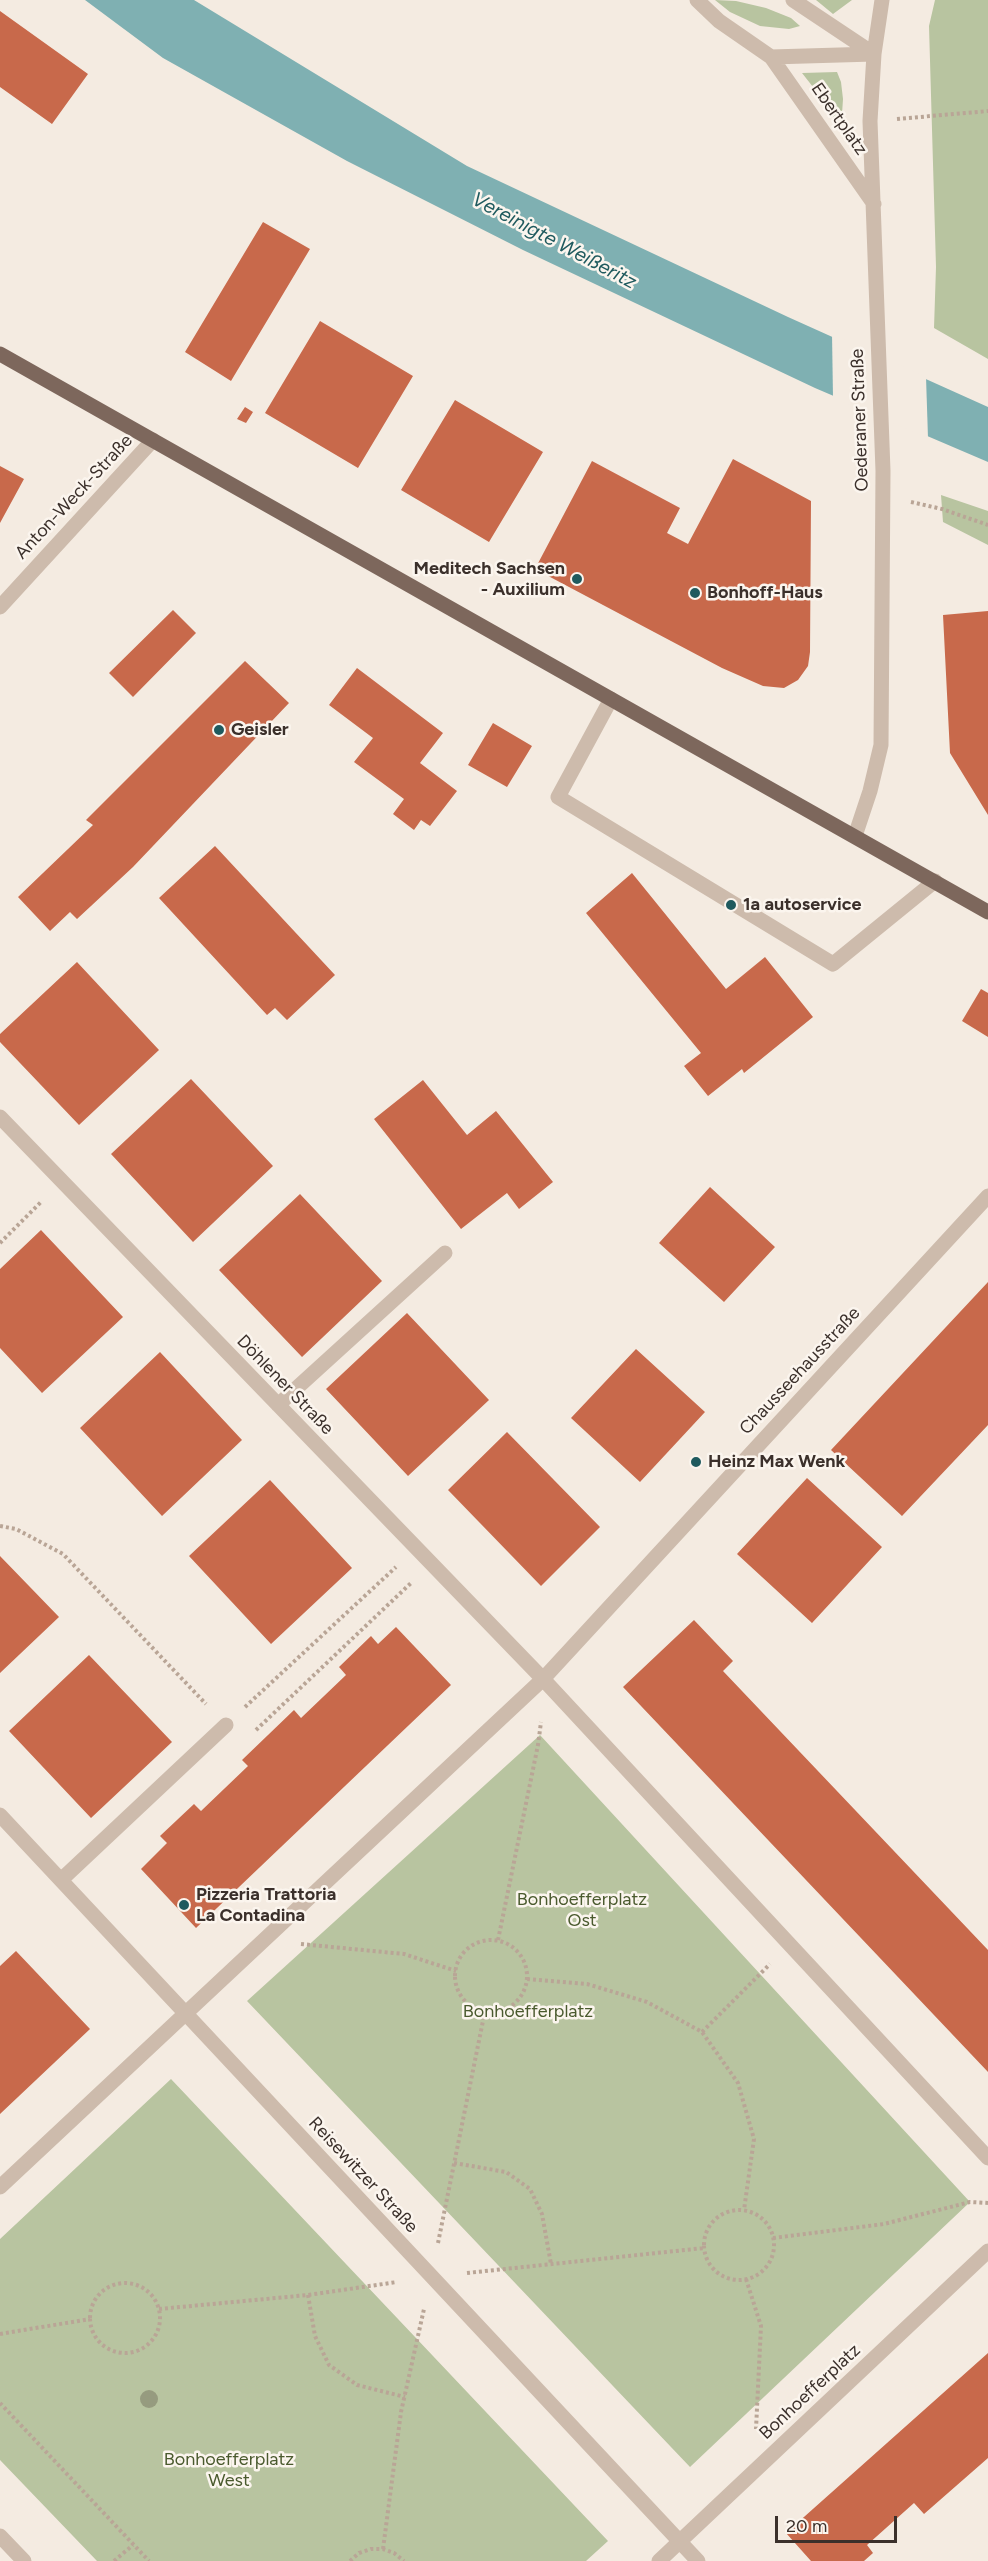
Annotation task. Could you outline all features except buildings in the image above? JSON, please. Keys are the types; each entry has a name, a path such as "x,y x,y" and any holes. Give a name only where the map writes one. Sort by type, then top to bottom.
{"main road":[{"path":"0,354 988,912"}],"street":[{"name":"Ebertplatz","path":"697,0 719,21 771,57 874,204"},
{"path":"793,0 874,54"},
{"name":"Oederaner Straße","path":"855,836 870,791 881,745 883,471 870,121 874,54 882,0"},
{"name":"Ebertplatz","path":"771,57 874,54"},
{"name":"Anton-Weck-Straße","path":"0,607 153,440"},
{"path":"611,699 558,797 833,964 935,881"},
{"name":"Döhlener Straße","path":"0,1117 543,1679"},
{"name":"Chausseehausstraße","path":"543,1679 988,1196"},
{"path":"278,1405 445,1254"},
{"path":"0,2187 543,1679 988,2158"},
{"path":"61,1880 226,1725"},
{"name":"Reisewitzer Straße","path":"0,1815 698,2561"},
{"name":"Bonhoefferplatz","path":"658,2561 988,2251"},
{"path":"0,2536 24,2561"}],"path":[{"path":"870,121 942,117 988,111"},
{"path":"883,496 942,509 988,525"},
{"path":"0,1243 62,1181"},
{"path":"0,1526 16,1528 63,1554 226,1725 416,1548"},
{"path":"498,1940 540,1735 543,1679"},
{"path":"266,1940 404,1954 456,1971"},
{"path":"487,1940 498,1940 517,1950 526,1968 527,1979 524,1990 508,2007 497,2012 485,2011 466,2001 457,1987 456,1971 460,1959 470,1948 487,1940"},
{"path":"702,2032 790,1945"},
{"path":"527,1979 587,1984 647,2002 702,2032 738,2083 754,2139 744,2210"},
{"path":"383,2549 405,2397 432,2276 485,2011"},
{"path":"454,2163 506,2172 530,2189 542,2214 551,2264"},
{"path":"773,2238 884,2224 970,2202 988,2203"},
{"path":"744,2210 756,2214 765,2221 773,2238 772,2256 758,2275 746,2279 725,2278 708,2263 704,2248 707,2230 722,2214 744,2210"},
{"path":"159,2309 308,2295 432,2276 704,2248"},
{"path":"746,2279 761,2326 754,2471"},
{"path":"126,2283 147,2290 155,2299 160,2321 151,2342 130,2352 118,2352 107,2348 98,2340 90,2319 92,2308 105,2290 126,2283"},
{"path":"308,2295 315,2336 329,2365 357,2385 405,2397"},
{"path":"0,2334 90,2319"},
{"path":"0,2403 149,2561"},
{"path":"114,2561 134,2544"},
{"path":"350,2561 365,2551 383,2549 394,2553 404,2561"}],"green space":[{"path":"715,0 736,1 766,8 791,18 800,26 789,29 760,26 730,12"},
{"path":"816,0 852,0 833,14"},
{"path":"935,0 988,0 988,359 934,328 936,267 929,26"},
{"path":"837,72 843,99 841,129 824,101 802,73"},
{"path":"941,495 988,511 988,545 943,522"},
{"name":"Bonhoefferplatz","path":"540,1735 970,2202 690,2467 247,2001"},
{"name":"Bonhoefferplatz West","path":"171,2079 608,2541 586,2561 97,2561 0,2460 0,2239"}],"water":[{"name":"Vereinigte Weißeritz","path":"85,0 194,0 467,166 788,317 988,407 988,462 815,388 523,250 347,161 163,58"}],"pier":[{"path":"832,334 926,377 928,438 833,398"}],"place":[{"name":"Meditech Sachsen - Auxilium","path":"577,579"},
{"name":"Bonhoff-Haus","path":"695,593"},
{"name":"Geisler","path":"219,730"},
{"name":"1a autoservice","path":"731,905"},
{"name":"Heinz Max Wenk","path":"696,1462"},
{"name":"Pizzeria Trattoria La Contadina","path":"184,1905"}],"park label":[{"name":"Bonhoefferplatz Ost","path":"582,1910"}]}
